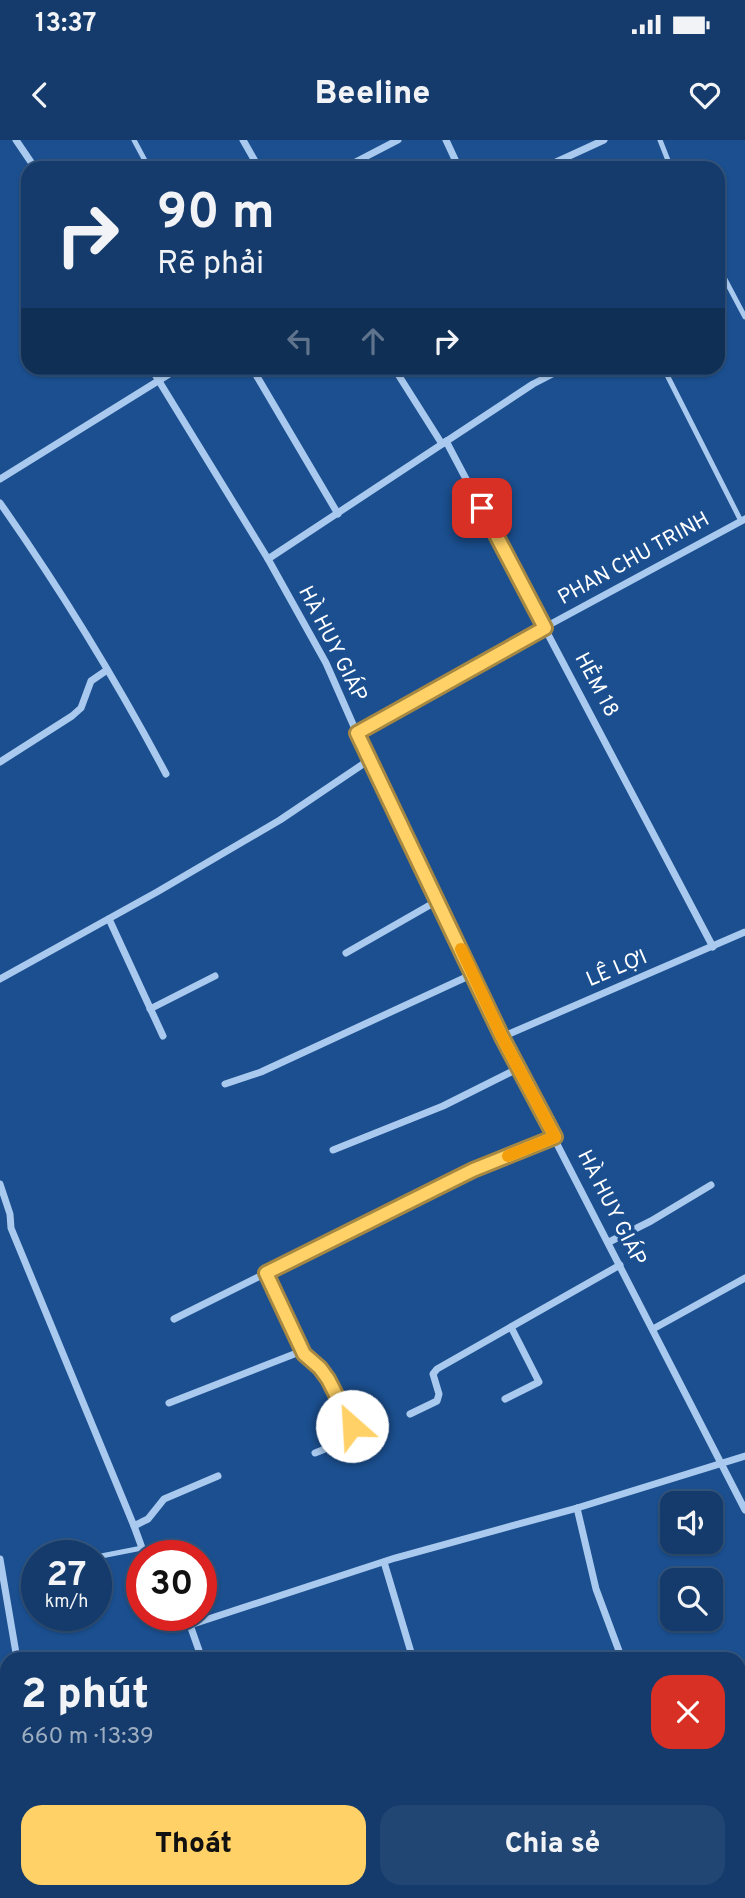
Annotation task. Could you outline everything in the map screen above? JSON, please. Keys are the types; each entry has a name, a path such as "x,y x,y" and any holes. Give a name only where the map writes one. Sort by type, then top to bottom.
{"street":[{"path":"16,140 30,161"},
{"path":"243,140 255,161"},
{"path":"358,161 398,140"},
{"path":"446,140 456,161"},
{"path":"558,161 604,140"},
{"name":"HÀ HUY GIÁP","path":"156,375 268,559 326,663 369,760 502,1037 745,1510"},
{"path":"0,480 167,375"},
{"path":"256,375 338,514"},
{"name":"HẺM 18","path":"399,375 444,442 713,947"},
{"path":"268,559 550,375"},
{"path":"0,503 46,568 166,774"},
{"path":"743,520 745,529"},
{"name":"PHAN CHU TRINH","path":"357,733 743,520"},
{"path":"0,762 72,716 81,708 91,681 107,670"},
{"path":"0,979 280,820 369,760"},
{"path":"346,953 437,901"},
{"path":"109,919 163,1036"},
{"name":"LÊ LỢI","path":"502,1037 745,932"},
{"path":"225,1084 261,1072 473,974"},
{"path":"150,1009 215,976"},
{"path":"333,1150 443,1106 519,1068"},
{"path":"174,1319 473,1170 555,1137"},
{"path":"0,1184 10,1214 11,1228 140,1540"},
{"path":"608,1242 652,1221 711,1185"},
{"path":"410,1414 437,1401 439,1394 433,1374 437,1369 620,1265"},
{"path":"266,1273 302,1351 328,1379 352,1426 350,1439 346,1442 315,1453"},
{"path":"653,1329 745,1278"},
{"path":"505,1399 539,1382 511,1327"},
{"path":"169,1403 302,1351"},
{"path":"217,1616 384,1562 578,1508 745,1456"},
{"path":"134,1525 148,1519 164,1499 218,1476"},
{"path":"735,1490 745,1487"},
{"path":"578,1508 596,1589 619,1652"},
{"path":"0,1559 16,1652"},
{"path":"384,1562 411,1652"},
{"path":"192,1631 200,1652"}],"lane":[{"path":"134,140 145,161"},
{"path":"660,140 668,161"},
{"path":"725,279 745,317"},
{"path":"667,375 743,520"}],"slow traffic":[{"path":"461,949 502,1037 555,1137 508,1156"}],"route":[{"path":"352,1426 328,1379 304,1354 266,1273 473,1170 555,1137 502,1037 357,733 545,628 482,508"}]}
